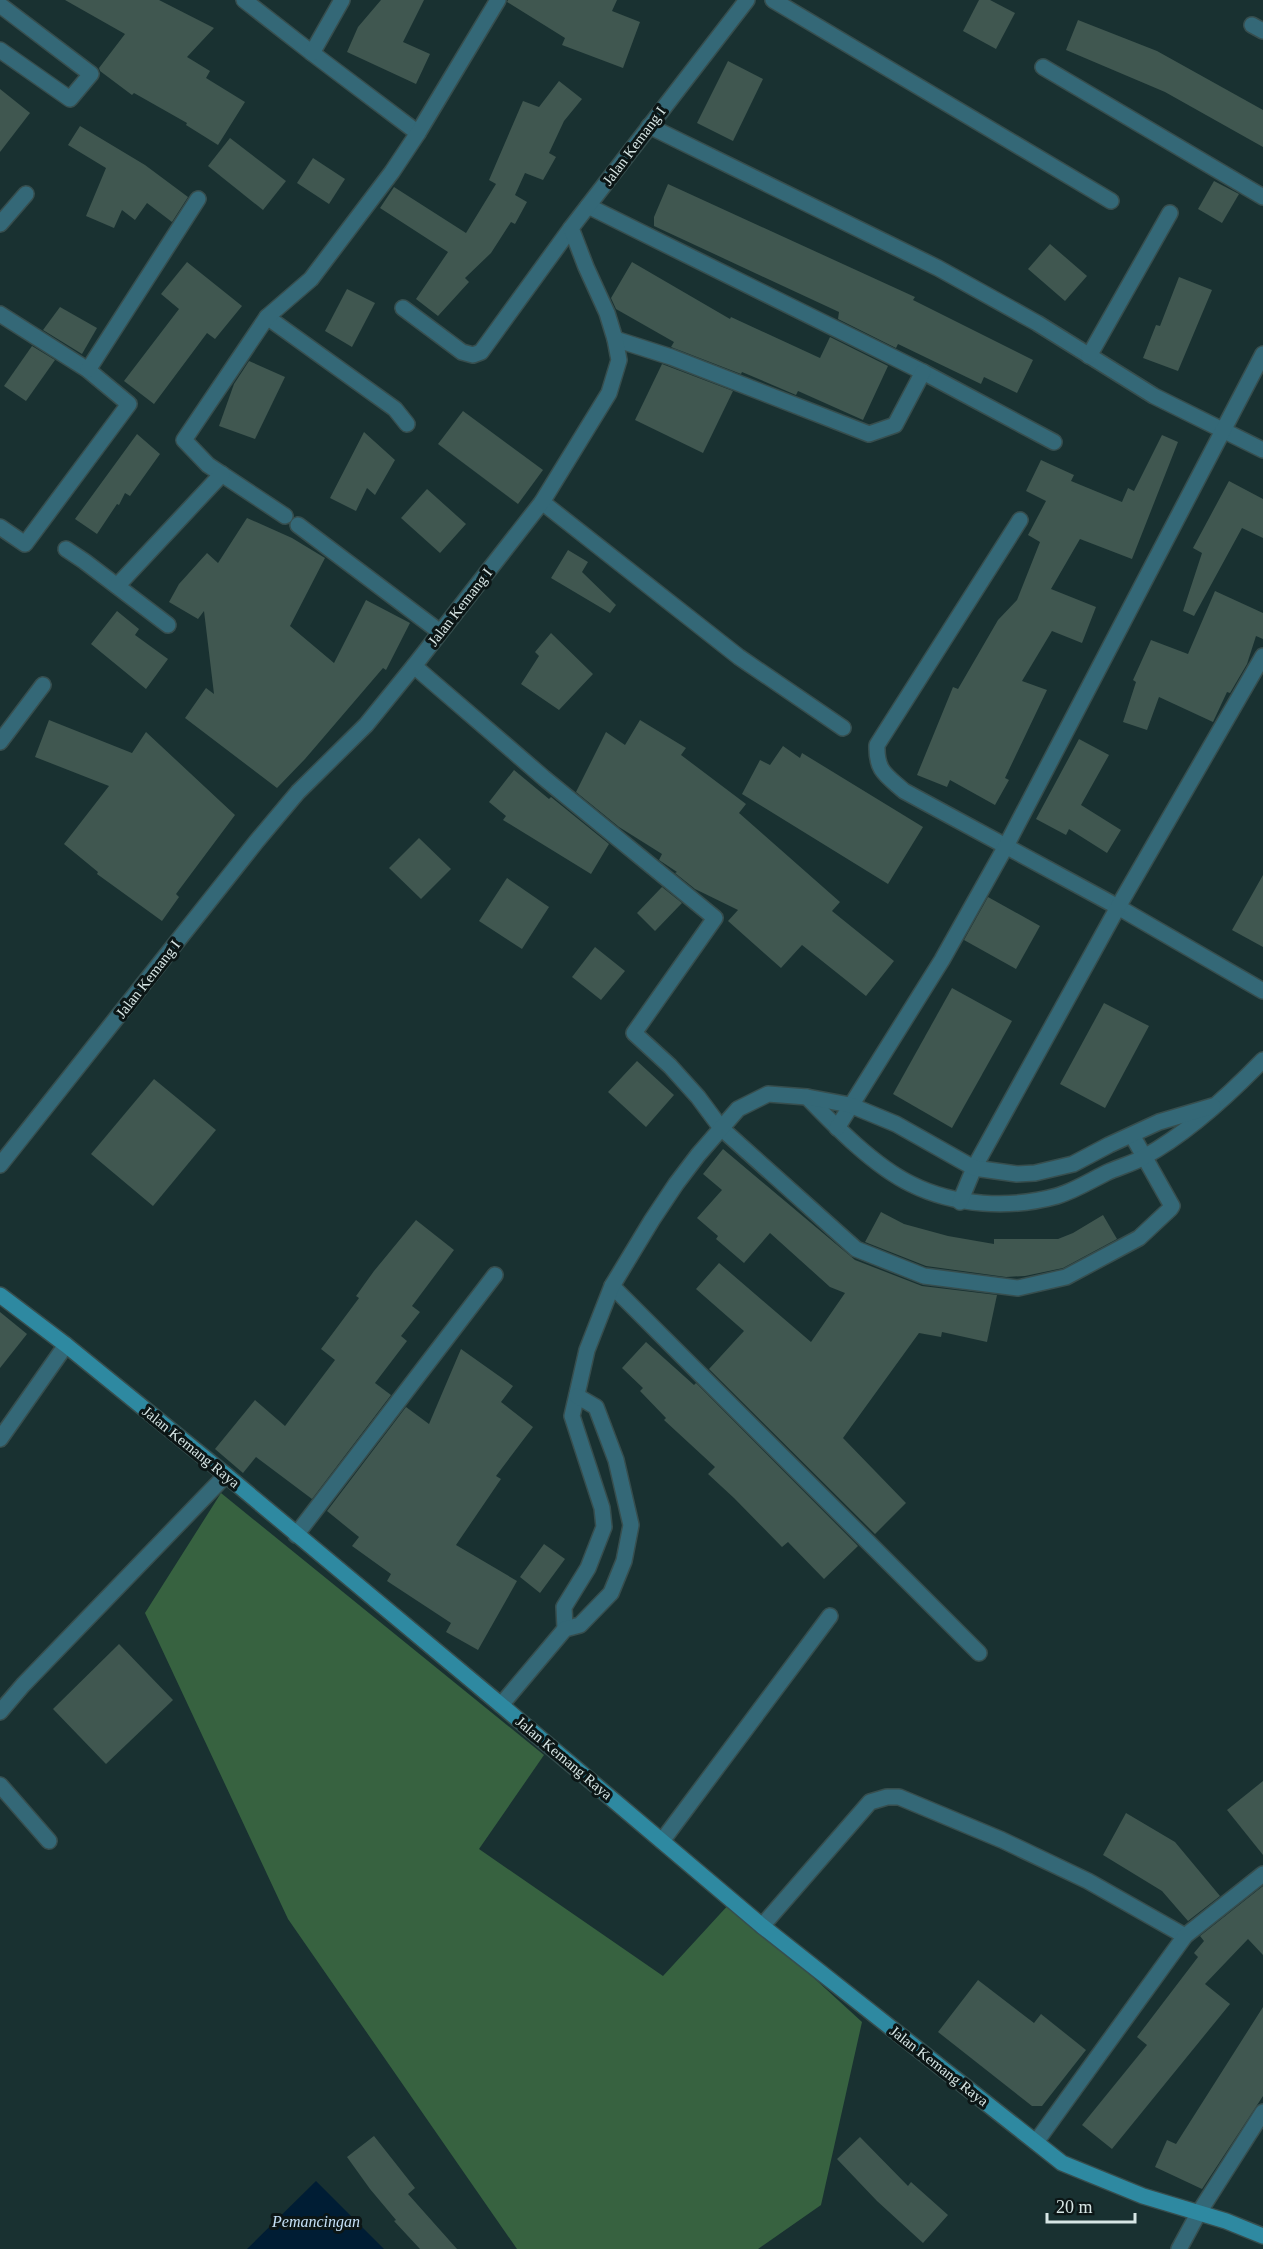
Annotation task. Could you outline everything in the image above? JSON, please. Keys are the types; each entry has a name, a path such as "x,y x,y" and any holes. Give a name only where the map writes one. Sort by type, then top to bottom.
{"street":[{"path":"244,0 418,133"},
{"path":"312,54 342,0"},
{"path":"285,516 208,465 184,440 267,317 311,279 325,262 418,133 498,0"},
{"name":"Jalan Kemang I","path":"0,1166 263,833 298,792 366,725 542,502 609,393 619,360 607,313 586,267 572,228 747,0"},
{"path":"773,0 1111,201"},
{"path":"0,5 91,74 70,99 0,50"},
{"path":"1043,67 1263,197"},
{"path":"649,126 938,268 1037,323 1154,396 1263,450"},
{"path":"0,224 26,194"},
{"path":"88,370 198,199"},
{"path":"588,206 923,372 1054,442"},
{"path":"1089,356 1170,213"},
{"path":"403,308 462,352 473,355 481,352 572,228"},
{"path":"0,315 88,370 129,404 25,544 0,527"},
{"path":"267,317 394,409 406,424"},
{"path":"615,339 671,357 869,434 895,425 923,372"},
{"path":"837,1128 942,960 1006,846 1263,354"},
{"path":"117,586 222,474"},
{"path":"542,502 739,657 843,728"},
{"path":"1020,520 877,745 876,759 881,770 904,791 1118,907 1263,991"},
{"path":"298,525 440,632"},
{"path":"66,549 168,625"},
{"path":"960,1202 974,1168 1118,907 1263,656"},
{"path":"414,666 544,778 715,918 634,1033 670,1066 698,1097 721,1128 856,1249 924,1276 1018,1288 1066,1277 1139,1238 1172,1206 1143,1158 1132,1134"},
{"path":"0,742 43,685"},
{"path":"807,1096 837,1128 883,1166 910,1184 960,1202 1027,1203 1059,1195 1143,1158 1188,1128 1236,1087 1263,1060"},
{"path":"565,1629 564,1607 588,1568 604,1527 602,1508 572,1416 586,1350 612,1286 676,1184 738,1109 768,1094 807,1096 850,1105 896,1124 974,1168 1035,1173 1073,1164 1159,1122 1213,1106"},
{"path":"296,1534 495,1275"},
{"path":"612,1286 980,1653"},
{"name":"Jalan Kemang Raya","path":"0,1295 66,1345 226,1475 762,1926 1062,2163 1143,2196 1226,2221 1263,2236"},
{"path":"0,1439 66,1345"},
{"path":"501,1705 565,1629 580,1625 611,1593 624,1561 631,1524 616,1460 596,1407 577,1396"},
{"path":"0,1712 23,1685 226,1475"},
{"path":"604,1527 631,1524"},
{"path":"662,1841 830,1616"},
{"path":"0,1785 49,1841"},
{"path":"762,1926 870,1802 886,1797 899,1797 1002,1840 1088,1881 1185,1936"},
{"path":"1036,2142 1185,1936 1263,1874"},
{"path":"1179,2249 1198,2214 1263,2112"}],"green space":[{"path":"221,1493 544,1755 479,1849 663,1976 731,1902 862,2022 821,2205 758,2249 517,2249 288,1919 145,1613"}],"water":[{"name":"Pemancingan","path":"316,2181 384,2249 247,2249"}],"building":[{"path":"65,0 159,0 214,28 187,57 210,71 206,78 245,102 218,145 186,125 187,123 134,93 132,95 100,71 99,68 125,34"},
{"path":"381,0 424,0 403,42 430,54 416,84 347,52 358,27"},
{"path":"508,0 617,0 612,11 640,22 623,68 562,45 565,38 507,2"},
{"path":"979,0 990,0 1015,13 996,49 963,31"},
{"path":"1078,20 1157,51 1263,110 1263,147 1165,92 1066,50"},
{"path":"728,61 763,79 733,141 697,123"},
{"path":"559,81 582,99 564,121 549,153 556,157 543,180 525,173 515,195 527,202 515,224 511,222 491,253 465,278 469,282 438,316 416,299 448,252 380,208 394,187 466,233 496,184 489,180 523,101 539,107"},
{"path":"0,89 30,113 0,152"},
{"path":"80,126 145,165 188,197 172,222 147,203 135,220 122,210 114,228 86,216 106,168 68,145"},
{"path":"230,138 286,181 263,210 208,166"},
{"path":"313,158 345,179 329,204 297,183"},
{"path":"1214,181 1239,194 1222,223 1198,209"},
{"path":"668,184 915,297 913,300 1033,360 1017,393 984,377 981,384 898,344 896,348 838,319 839,312 654,226 654,217"},
{"path":"1050,244 1087,276 1065,301 1028,269"},
{"path":"187,262 242,306 215,339 207,333 154,404 124,381 179,309 161,294"},
{"path":"632,262 730,319 731,317 820,358 830,337 888,366 863,420 798,391 796,395 742,372 741,374 671,347 674,342 616,309 611,298"},
{"path":"1179,277 1212,290 1178,371 1143,358 1156,325 1160,326"},
{"path":"347,289 375,303 352,347 325,331"},
{"path":"60,307 97,328 82,354 43,330"},
{"path":"32,346 55,360 26,401 4,386"},
{"path":"249,361 285,377 255,439 219,426 234,384"},
{"path":"662,364 733,391 703,453 635,420"},
{"path":"463,411 543,470 518,504 438,444"},
{"path":"364,432 395,460 375,495 367,488 356,511 330,498"},
{"path":"137,434 160,454 130,496 125,493 119,505 117,504 97,534 75,519"},
{"path":"1162,435 1178,442 1132,559 1080,539 1051,589 1096,607 1082,643 1052,631 1022,681 1047,690 1005,778 1009,780 995,805 950,780 947,787 917,775 953,687 958,689 998,620 1017,600 1040,542 1028,535 1046,501 1026,491 1041,460 1074,475 1071,481 1122,502 1128,488 1134,491"},
{"path":"1229,481 1263,499 1263,538 1242,528 1194,616 1183,611 1202,553 1193,548"},
{"path":"427,489 466,524 440,553 401,518"},
{"path":"247,518 292,538 325,558 290,626 334,663 366,600 410,623 386,670 383,668 277,788 185,718 206,688 214,694 204,611 198,619 169,602 179,584 207,553 218,563"},
{"path":"568,550 588,562 582,572 616,605 610,613 551,578"},
{"path":"1215,591 1263,613 1263,639 1256,636 1247,664 1230,693 1227,692 1213,722 1159,697 1147,730 1123,722 1136,682 1133,680 1151,640 1188,654"},
{"path":"117,611 139,629 135,635 168,659 146,689 91,644"},
{"path":"551,633 593,674 559,710 521,684 539,656 535,652"},
{"path":"49,720 132,753 146,732 235,815 176,894 179,897 162,921 97,874 98,872 64,844 109,786 35,757"},
{"path":"640,720 686,748 681,755 746,804 739,813 840,902 832,911 894,961 866,996 802,945 781,968 728,921 738,910 695,889 675,873 677,872 659,860 662,854 619,827 576,792 606,732 625,745"},
{"path":"1079,739 1109,755 1081,805 1121,830 1107,853 1069,829 1066,835 1036,819"},
{"path":"783,746 800,758 802,753 923,827 888,884 742,794 760,760 770,765"},
{"path":"514,770 609,844 591,874 503,820 506,816 489,802"},
{"path":"419,838 451,869 421,899 389,868"},
{"path":"1263,875 1263,947 1232,930"},
{"path":"507,878 549,907 522,949 479,921"},
{"path":"662,887 682,903 655,931 637,913"},
{"path":"988,897 1040,926 1016,969 964,940"},
{"path":"595,947 625,971 601,1000 572,977"},
{"path":"952,988 1012,1021 952,1128 893,1094"},
{"path":"1104,1003 1149,1026 1105,1108 1060,1084"},
{"path":"637,1061 674,1095 646,1127 608,1092"},
{"path":"154,1079 216,1130 153,1206 91,1154"},
{"path":"723,1149 855,1260 922,1286 997,1295 987,1342 942,1332 941,1337 919,1333 843,1438 906,1503 875,1534 709,1369 744,1331 696,1289 719,1263 811,1342 845,1293 830,1287 770,1233 744,1263 716,1239 718,1236 697,1218 722,1190 703,1174"},
{"path":"881,1212 904,1224 948,1236 994,1244 994,1239 1058,1239 1103,1215 1117,1239 1063,1268 1025,1276 1006,1277 926,1266 865,1242"},
{"path":"416,1220 454,1250 412,1306 420,1312 401,1336 407,1341 375,1383 391,1395 312,1499 256,1457 243,1473 215,1449 255,1400 285,1426 335,1360 321,1349 359,1298 356,1296 374,1271"},
{"path":"0,1312 27,1334 0,1368"},
{"path":"646,1342 694,1385 696,1383 858,1546 824,1579 788,1542 782,1547 708,1474 715,1467 664,1420 666,1418 640,1391 643,1388 622,1368"},
{"path":"461,1349 513,1386 501,1402 533,1427 496,1476 501,1479 456,1545 517,1581 478,1650 446,1632 451,1623 387,1581 391,1574 352,1546 359,1537 327,1511 406,1407 429,1424"},
{"path":"544,1544 565,1559 540,1593 520,1577"},
{"path":"119,1644 173,1700 106,1764 53,1709"},
{"path":"1263,1781 1263,1855 1227,1810"},
{"path":"1126,1813 1175,1842 1220,1896 1188,1921 1162,1891 1103,1855"},
{"path":"1263,1886 1263,1955 1248,1939 1205,1984 1230,2004 1112,2149 1082,2125 1147,2045 1137,2037 1198,1957 1194,1953 1204,1941 1200,1936"},
{"path":"978,1980 1034,2023 1041,2014 1086,2050 1042,2106 1032,2106 938,2032"},
{"path":"1263,2007 1263,2096 1202,2189 1155,2167 1167,2140 1176,2144"},
{"path":"374,2136 415,2188 408,2194 457,2249 420,2249 394,2221 396,2220 370,2189 347,2157"},
{"path":"860,2137 908,2186 911,2182 948,2215 923,2243 877,2201 837,2159"}]}
